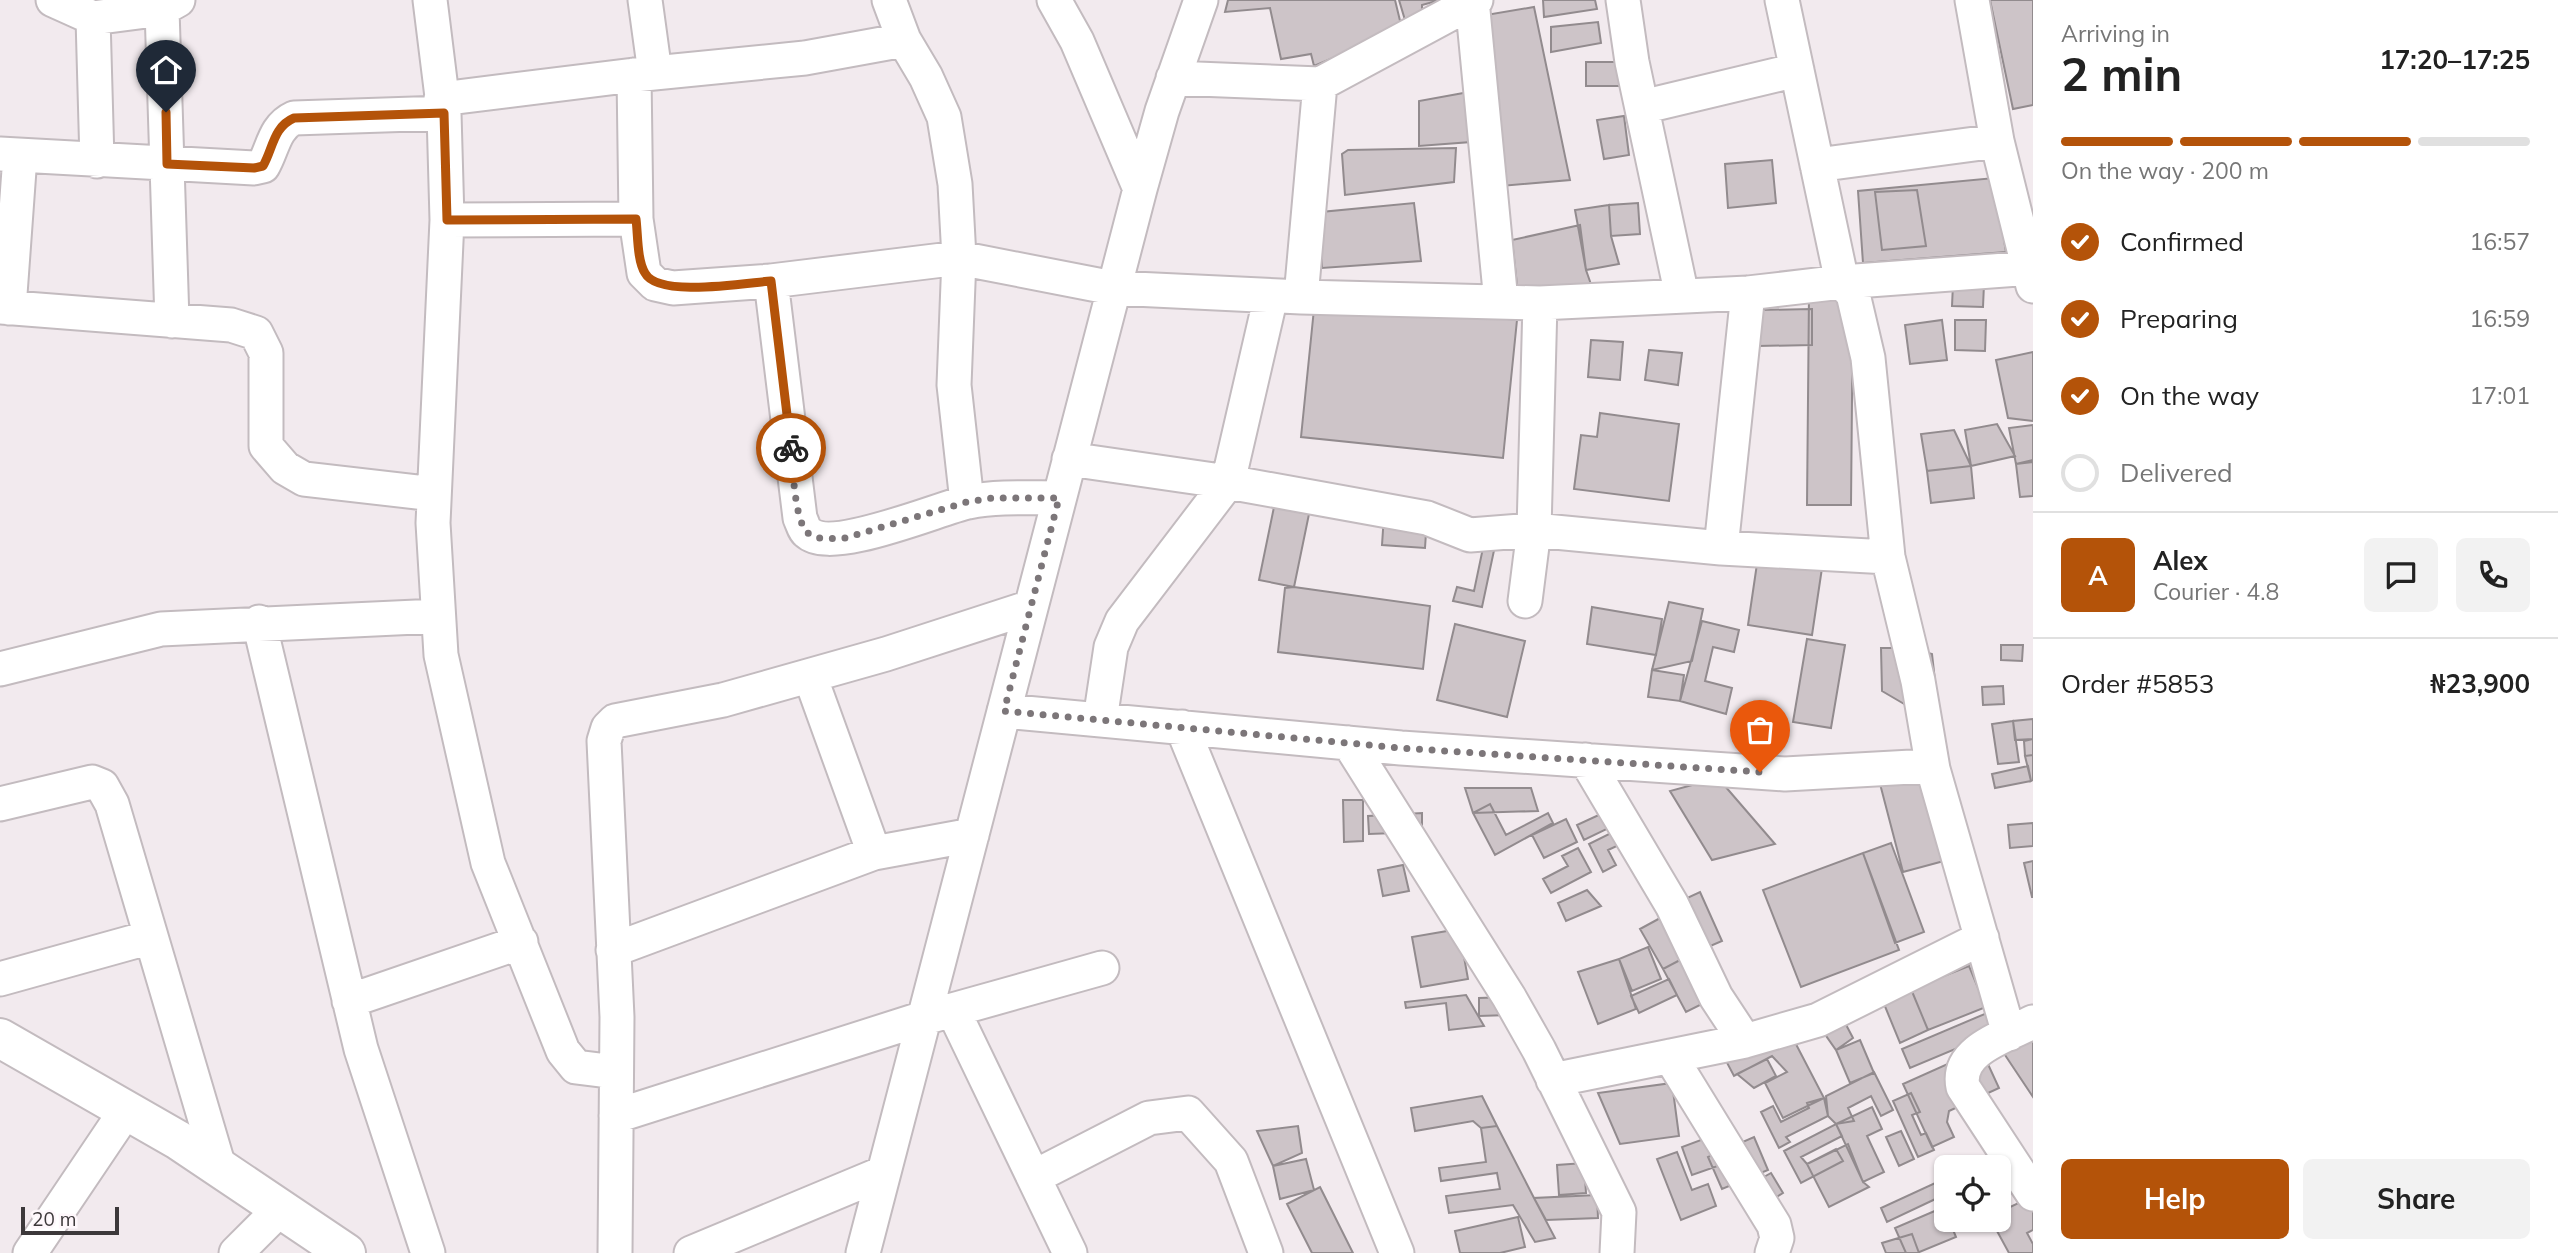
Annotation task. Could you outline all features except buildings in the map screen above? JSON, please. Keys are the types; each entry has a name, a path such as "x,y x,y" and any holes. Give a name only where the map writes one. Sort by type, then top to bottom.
{"street":[{"path":"53,0 93,18 170,4 167,164 172,321"},
{"path":"430,0 442,106 447,220 433,523 441,655 488,863 563,1051 576,1067 616,1072"},
{"path":"645,0 636,219 645,273 655,284 673,288 771,281 959,258 1113,288 1540,303 1748,293 1842,282 2032,274 1997,141 1972,0"},
{"path":"1054,0 1077,41 1140,189"},
{"path":"863,1253 883,1173 938,1014 972,835 1113,288 1140,189 1201,0"},
{"path":"1623,0 1632,62 1682,296"},
{"path":"1782,0 1842,282 1853,295 1868,358 1888,558 1918,681 1933,769 1982,938 2021,1028 1981,1049 1964,1064 1960,1074 1963,1087 2033,1194"},
{"path":"892,1 904,40 926,77 944,117 955,184 959,258 954,385 967,502"},
{"path":"1174,78 1320,84 1473,1 1501,302"},
{"path":"93,18 97,161"},
{"path":"435,494 304,480 285,468 266,446 266,353 256,333 231,325 4,308 10,155 97,161 263,166 276,133 284,123 294,118 442,106 644,74 805,58 904,40"},
{"path":"1642,107 1797,70"},
{"path":"1100,720 1111,647 1122,621 1228,482 1286,296 1320,84"},
{"path":"1818,165 1997,141"},
{"path":"447,220 636,219"},
{"path":"771,281 800,518 807,532 821,538 845,538 967,502 992,498 1059,498"},
{"path":"1721,548 1748,293"},
{"path":"1525,601 1534,530 1540,303"},
{"path":"1069,459 1228,482 1427,518 1471,535 1534,530 1721,548 1888,558"},
{"path":"615,1253 616,1072 604,741 608,728 615,721 723,701 1031,607"},
{"path":"0,669 161,629 259,622 438,616"},
{"path":"259,622 361,1049 428,1253"},
{"path":"810,676 874,853"},
{"path":"1004,711 1349,743 1785,774 1930,766 1933,769"},
{"path":"1182,727 1397,1253"},
{"path":"1349,743 1509,997 1553,1080 1619,1212 1617,1253"},
{"path":"1586,760 1672,905 1717,997 1745,1041"},
{"path":"0,804 92,782 102,786 112,804 219,1167"},
{"path":"613,950 874,853 972,835"},
{"path":"0,979 151,937"},
{"path":"1553,1080 1745,1041 1818,1020 1982,938"},
{"path":"349,1000 521,942"},
{"path":"616,1116 938,1014 1101,968"},
{"path":"938,1014 1034,1177 1070,1253"},
{"path":"0,1038 127,1109 346,1253"},
{"path":"1670,1056 1774,1225 1777,1238 1772,1253"},
{"path":"30,1253 127,1109"},
{"path":"1034,1177 1149,1118 1188,1114 1231,1161 1266,1253"},
{"path":"691,1253 883,1173"},
{"path":"236,1253 280,1209"}],"way so far":[{"path":"791,448 800,518 807,532 821,538 845,538 967,502 992,498 1059,498 1004,711 1401,748 1760,772"}],"route":[{"path":"166,112 167,164 254,168 263,166 276,133 284,123 294,118 444,113 447,220 636,219 645,273 655,284 673,288 771,281 791,448"}]}
